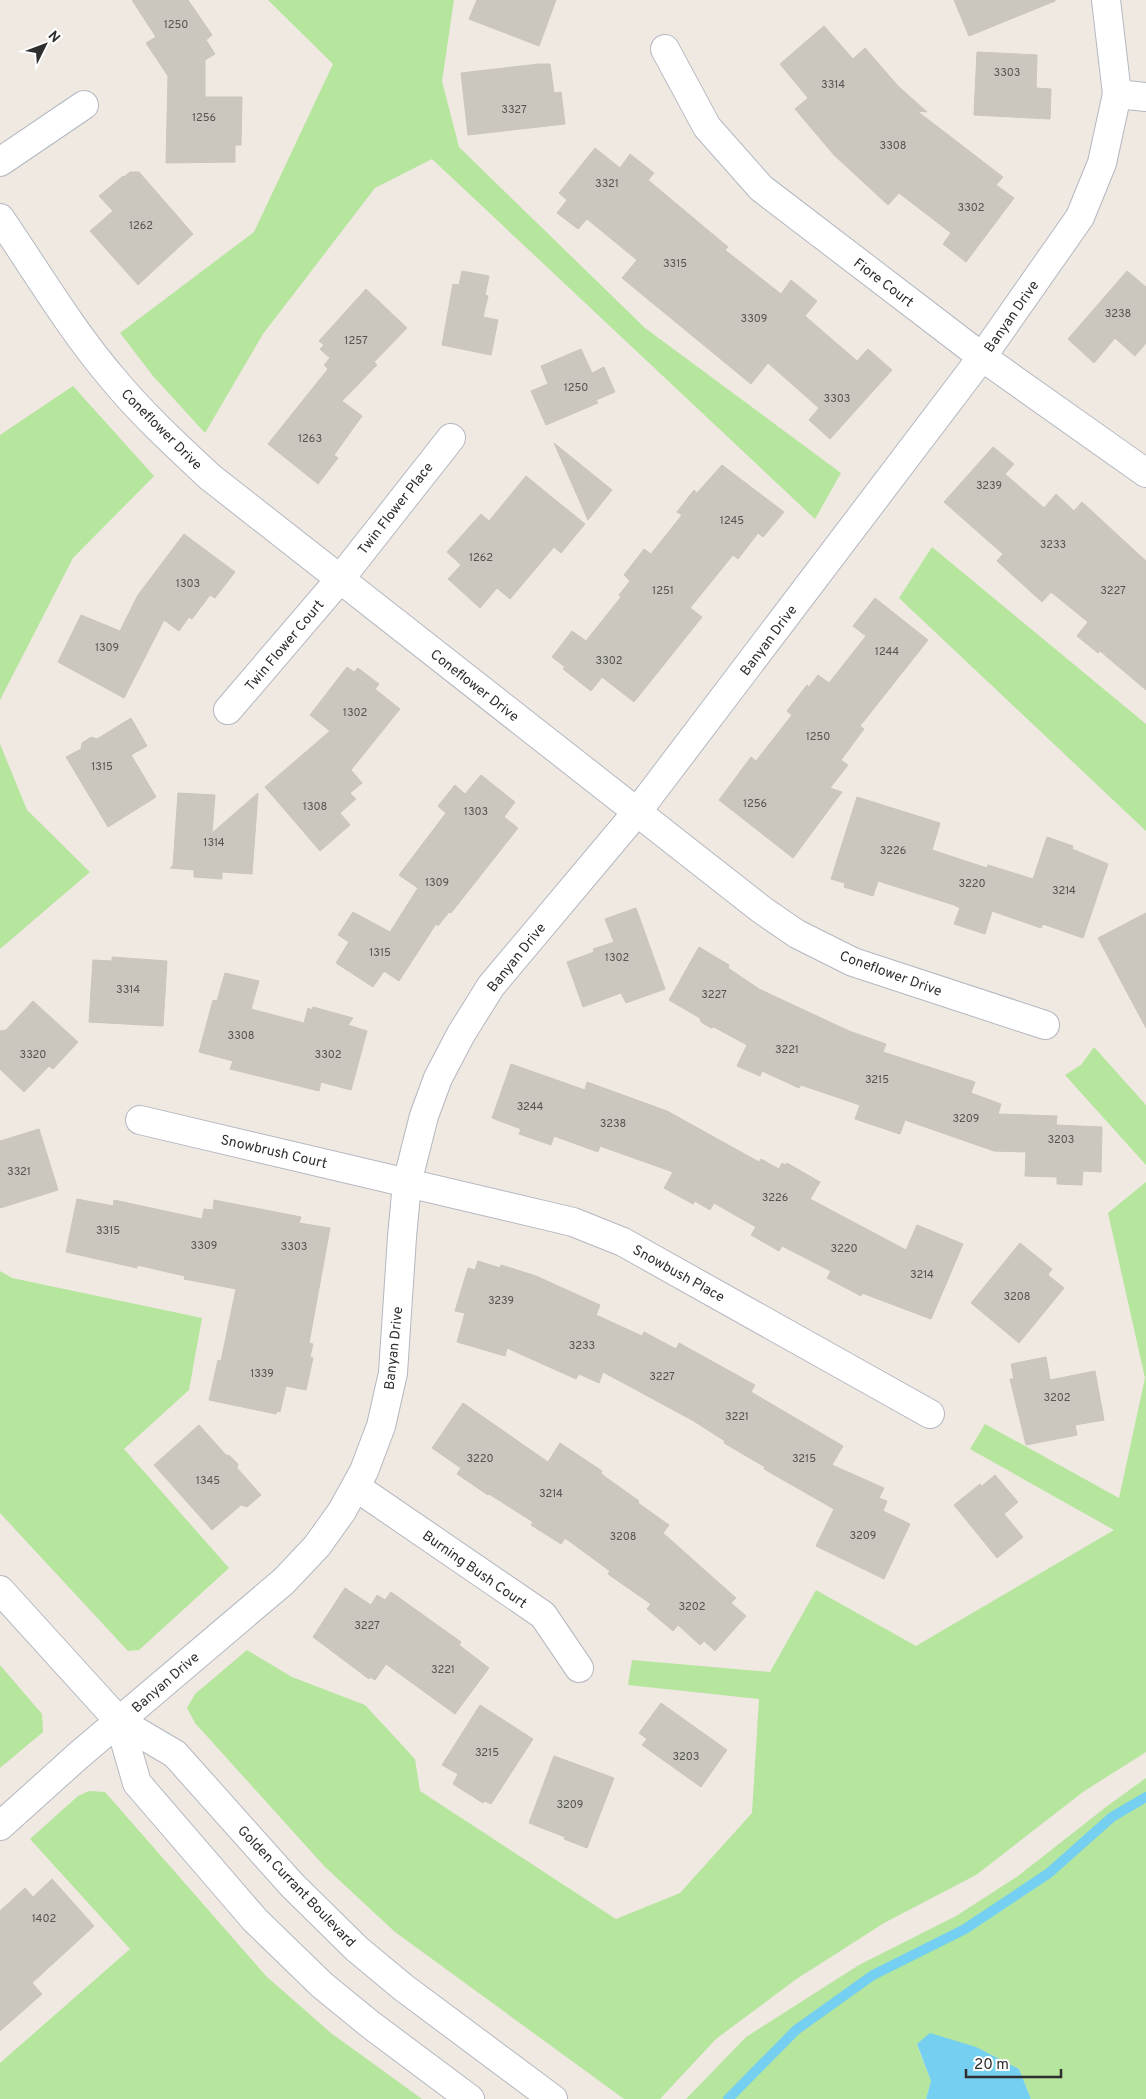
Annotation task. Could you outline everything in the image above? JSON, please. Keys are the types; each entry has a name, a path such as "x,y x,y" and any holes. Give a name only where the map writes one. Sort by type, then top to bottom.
{"street":[{"name":"Banyan Drive","path":"0,1826 284,1581 317,1546 342,1512 356,1487 381,1426 393,1373 407,1183 424,1116 438,1078 460,1034 491,986 637,812 982,357 1080,217 1102,163 1116,94 1106,0"},
{"name":"Fiore Court","path":"665,49 707,127 761,188 982,357 1146,473"},
{"path":"1116,94 1146,97"},
{"path":"0,162 84,105"},
{"name":"Coneflower Drive","path":"0,218 82,339 113,380 155,426 210,478 762,910 797,934 853,962 1045,1025"},
{"name":"Twin Flower Place","path":"340,579 451,438"},
{"name":"Twin Flower Court","path":"228,710 340,579"},
{"name":"Snowbrush Court","path":"140,1120 407,1183"},
{"name":"Snowbush Place","path":"407,1183 573,1222 623,1242 930,1414"},
{"name":"Burning Bush Court","path":"356,1487 543,1615 579,1668"},
{"name":"Golden Currant Boulevard","path":"0,1590 119,1722 175,1754 292,1885 357,1949 404,1988 553,2099"},
{"name":"Golden Currant Boulevard","path":"119,1722 136,1783 255,1920 322,1985 357,2014 470,2099"}],"green space":[{"path":"268,0 454,0 442,81 459,147 645,328 841,473 815,519 432,159 375,188 263,334 205,433 153,376 120,333 254,232 333,64"},
{"path":"73,386 154,476 73,558 0,700 0,435"},
{"path":"932,547 1146,724 1146,831 899,598"},
{"path":"0,744 27,810 90,872 0,949"},
{"path":"1094,1047 1146,1105 1146,1165 1065,1075 1081,1065"},
{"path":"1146,1182 1146,1752 1083,1792 976,1875 884,1923 795,1980 716,2039 660,2099 624,2099 395,1932 325,1867 195,1723 187,1708 195,1694 247,1650 292,1677 365,1705 415,1759 420,1791 616,1919 680,1893 752,1813 759,1699 628,1685 632,1660 770,1672 816,1590 916,1646 1114,1530 970,1449 985,1424 1119,1498 1145,1378 1108,1213"},
{"path":"0,1271 12,1278 202,1318 189,1390 124,1449 229,1568 139,1650 128,1651 0,1513"},
{"path":"0,1665 42,1714 43,1732 0,1768"},
{"path":"1146,1778 1146,2099 1031,2099 1019,2069 917,2045 931,2081 926,2099 686,2099 746,2037 859,1965 956,1916 1018,1876"},
{"path":"89,1791 105,1792 266,1976 331,2033 422,2099 0,2099 0,2063 130,1949 30,1839 78,1796"}],"water":[{"path":"930,2033 976,2047 1019,2069 1031,2099 926,2099 931,2081 917,2044"}],"building":[{"path":"132,0 188,0 212,35 206,40 215,54 205,60 205,97 242,97 241,145 235,145 235,162 166,163 168,76 146,43 156,37"},
{"path":"477,0 556,0 539,46 469,19"},
{"path":"954,0 1055,0 1055,1 969,36"},
{"path":"824,26 853,59 865,48 898,86 927,112 917,111 1003,177 996,185 1014,198 966,262 943,244 951,233 899,193 888,205 834,155 795,109 808,98 780,64"},
{"path":"977,52 1037,55 1036,88 1051,89 1050,119 974,115"},
{"path":"550,64 554,93 561,92 565,124 468,135 461,73"},
{"path":"595,148 620,168 630,154 654,173 648,180 728,247 725,250 781,294 791,280 817,301 805,316 857,361 868,349 892,370 830,439 809,420 819,408 768,363 751,384 622,278 637,260 587,219 578,229 557,213 567,200 559,193"},
{"path":"130,172 139,172 193,234 138,285 90,231 113,211 99,196"},
{"path":"462,271 489,276 485,295 488,296 483,317 498,320 491,355 442,345 453,284 459,285"},
{"path":"1127,271 1146,287 1146,343 1135,356 1115,338 1094,363 1068,339"},
{"path":"366,289 407,328 374,362 377,365 342,401 362,416 334,455 338,458 318,484 268,444 328,369 324,365 330,358 320,349 324,345 319,341"},
{"path":"581,349 592,373 604,367 615,392 596,400 598,403 546,425 531,391 548,384 541,366"},
{"path":"554,443 612,490 588,520"},
{"path":"993,447 1014,464 1005,474 1044,508 1056,494 1074,511 1082,502 1146,561 1146,690 1100,651 1098,653 1077,636 1088,622 1051,592 1042,602 997,561 1003,554 944,502"},
{"path":"722,465 784,512 763,537 758,533 738,559 733,555 690,608 702,617 634,702 602,677 591,691 563,669 565,667 552,657 572,631 586,641 621,597 619,595 630,581 624,575 644,549 651,554 682,515 677,512 694,490 697,493"},
{"path":"526,476 585,524 561,553 554,547 510,599 497,588 480,608 448,579 461,565 447,552 481,514 489,521"},
{"path":"184,534 235,572 215,598 210,595 192,619 189,617 179,631 164,620 124,698 58,662 81,615 120,631 138,595"},
{"path":"875,598 928,640 860,726 864,729 841,760 848,765 830,788 842,792 793,858 719,800 751,757 756,761 792,715 787,711 807,685 809,687 818,675 829,683 866,636 853,626"},
{"path":"347,667 354,672 358,668 379,684 375,689 400,709 351,770 362,783 350,793 356,799 340,813 350,825 320,851 265,787 330,731 310,715"},
{"path":"131,718 147,746 131,755 156,797 108,827 66,757 81,749 82,743 91,737 97,739"},
{"path":"481,775 515,802 504,817 518,828 451,913 449,912 438,926 436,924 399,981 384,971 373,987 336,963 349,942 338,935 353,912 390,932 418,888 399,875 446,813 438,806 455,785 465,794"},
{"path":"178,793 215,795 212,833 258,793 252,874 222,872 222,879 194,877 194,870 170,868 173,866"},
{"path":"857,797 940,823 932,850 987,868 988,865 1033,879 1047,837 1073,846 1072,849 1108,864 1083,938 1043,924 1041,928 992,911 985,934 954,924 960,908 954,905 878,881 873,896 844,887 845,883 831,879"},
{"path":"636,908 665,989 626,1003 621,993 583,1007 567,962 594,952 593,949 614,942 605,919"},
{"path":"1146,913 1146,1028 1098,938"},
{"path":"699,947 729,965 728,968 759,989 849,1031 886,1044 883,1052 975,1082 971,1093 1001,1104 998,1114 1057,1116 1056,1125 1102,1127 1101,1172 1083,1171 1082,1185 1057,1184 1057,1177 1025,1176 1026,1152 994,1151 905,1120 900,1134 855,1119 860,1105 801,1085 799,1088 762,1071 760,1076 737,1066 747,1045 714,1027 711,1028 701,1022 700,1018 669,1000"},
{"path":"112,957 167,961 163,1026 89,1022 93,960 112,961"},
{"path":"225,973 259,981 251,1009 304,1023 308,1008 312,1010 313,1007 353,1018 348,1025 367,1031 351,1090 321,1082 319,1091 230,1069 233,1061 199,1052 213,1000 217,1001"},
{"path":"33,1001 78,1042 53,1069 49,1066 24,1092 0,1069 0,1031 6,1030"},
{"path":"511,1064 585,1090 587,1082 667,1111 759,1162 761,1159 779,1169 782,1163 785,1165 787,1163 820,1182 810,1199 906,1250 917,1225 963,1244 931,1319 862,1293 861,1296 827,1278 831,1271 782,1246 779,1251 751,1235 756,1227 714,1203 710,1210 695,1201 693,1204 664,1188 673,1172 600,1146 598,1152 554,1136 551,1145 519,1134 521,1129 492,1118"},
{"path":"39,1129 58,1190 0,1208 0,1141"},
{"path":"77,1199 113,1206 114,1200 202,1219 204,1209 213,1210 214,1200 301,1217 299,1223 330,1228 309,1343 313,1344 310,1357 313,1358 306,1390 286,1386 280,1412 277,1411 276,1414 209,1400 218,1360 221,1361 236,1289 184,1279 185,1276 137,1265 137,1268 66,1252"},
{"path":"1020,1243 1052,1269 1048,1275 1064,1288 1019,1343 971,1303"},
{"path":"478,1261 500,1268 501,1265 536,1276 600,1305 596,1315 642,1336 644,1332 676,1349 679,1343 755,1385 751,1392 843,1446 832,1465 884,1488 879,1498 887,1501 883,1511 910,1524 884,1579 816,1546 834,1509 764,1469 765,1467 724,1443 725,1441 692,1420 603,1372 599,1383 579,1374 576,1379 507,1348 505,1356 457,1342 465,1313 455,1311 468,1268 475,1270"},
{"path":"1046,1357 1050,1380 1095,1371 1104,1420 1075,1425 1077,1435 1026,1445 1010,1379 1014,1379 1011,1364"},
{"path":"463,1403 548,1462 560,1443 602,1471 601,1473 604,1476 669,1525 663,1533 736,1598 731,1603 746,1616 715,1651 704,1641 700,1645 678,1625 673,1631 647,1609 651,1604 608,1574 610,1571 565,1538 561,1544 531,1525 533,1522 457,1474 461,1468 432,1448"},
{"path":"199,1425 226,1455 230,1456 238,1464 237,1468 261,1495 247,1507 241,1505 212,1530 154,1465"},
{"path":"995,1475 1018,1502 1004,1514 1023,1537 997,1558 954,1505 980,1484 982,1486"},
{"path":"345,1588 371,1605 377,1595 385,1600 391,1592 461,1642 459,1645 489,1668 455,1714 386,1664 375,1680 370,1677 369,1679 313,1637"},
{"path":"661,1703 727,1750 701,1787 642,1745 647,1739 639,1733"},
{"path":"480,1705 533,1739 491,1804 485,1801 483,1803 453,1784 458,1774 442,1765"},
{"path":"554,1756 614,1778 587,1848 529,1823"},
{"path":"52,1879 94,1926 32,1983 42,1994 0,2031 0,1911 25,1888 33,1897"}],"waterway":[{"path":"728,2099 796,2030 873,1975 965,1929 1049,1873 1112,1817 1146,1797"}]}
